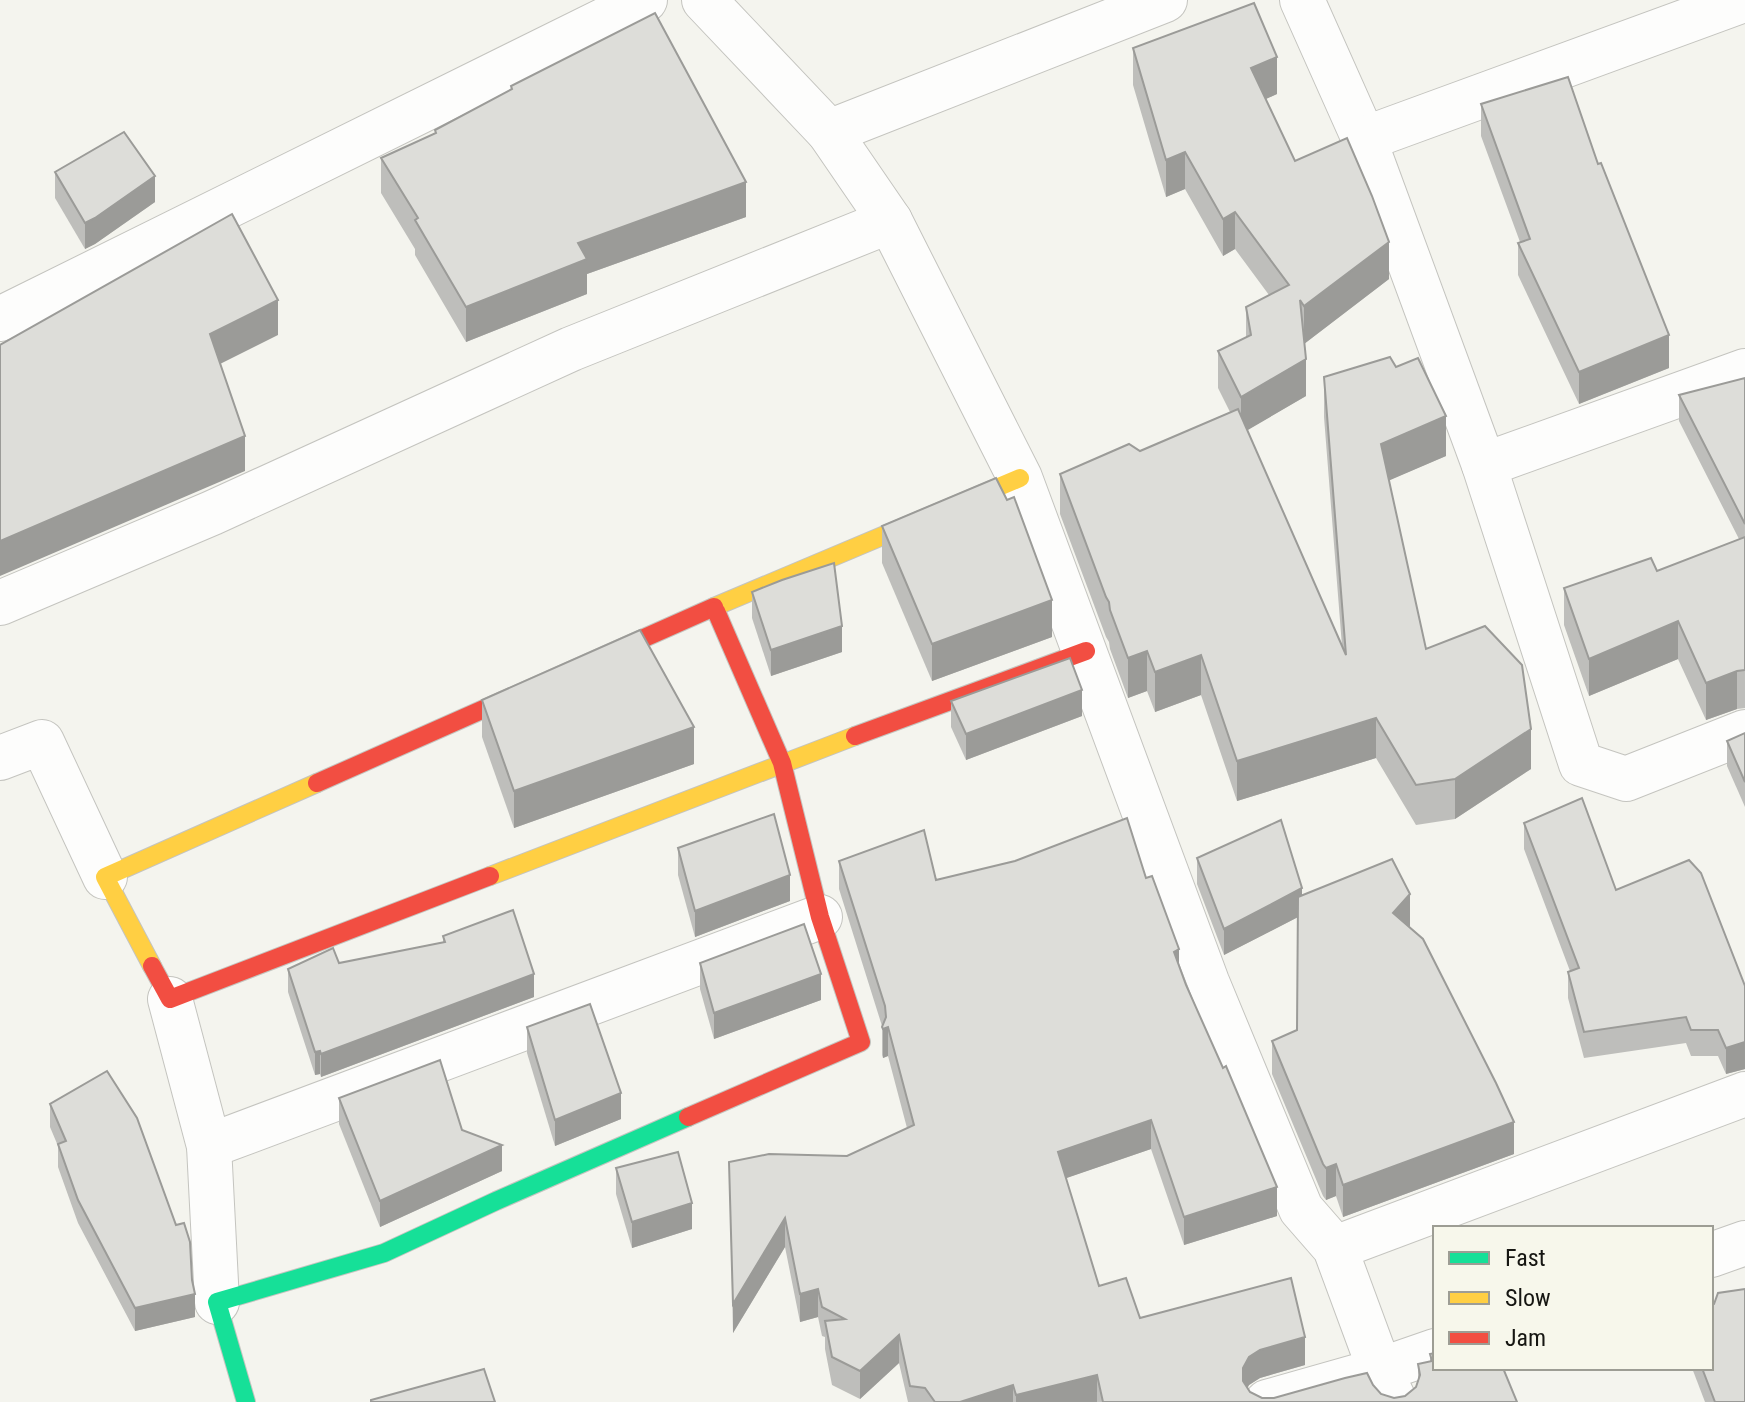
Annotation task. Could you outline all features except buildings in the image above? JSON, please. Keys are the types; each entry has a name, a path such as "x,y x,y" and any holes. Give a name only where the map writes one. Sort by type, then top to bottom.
{"street":[{"path":"0,319 645,0"},
{"path":"704,0 829,132 890,221 1020,478 1207,982 1301,1209 1335,1248 1387,1386"},
{"path":"829,132 1165,0"},
{"path":"1302,0 1364,139 1484,465 1581,764 1626,779 1745,732"},
{"path":"1364,139 1744,0"},
{"path":"0,603 212,513 571,349 890,221"},
{"path":"1484,465 1745,371"},
{"path":"105,877 714,607 1020,478"},
{"path":"217,1302 384,1253 861,1042 820,917 782,763 714,607"},
{"path":"170,999 782,763 1086,651"},
{"path":"0,758 42,742 105,877 170,999 209,1146 217,1302 246,1402"},
{"path":"209,1146 820,917"},
{"path":"1335,1248 1745,1094"},
{"path":"1713,1254 1745,1243"},
{"path":"1267,1402 1387,1386 1433,1352"}],"traffic: fast":[{"path":"246,1402 217,1302 384,1253 688,1117"}],"traffic: slow":[{"path":"716,611 714,607 1020,478"},
{"path":"490,876 855,736"},
{"path":"152,966 105,877 317,783"}],"traffic: jam":[{"path":"317,783 714,607"},
{"path":"688,1117 861,1042 820,917 782,763 716,611"},
{"path":"855,736 1086,651"},
{"path":"152,966 170,999 490,876"}]}
